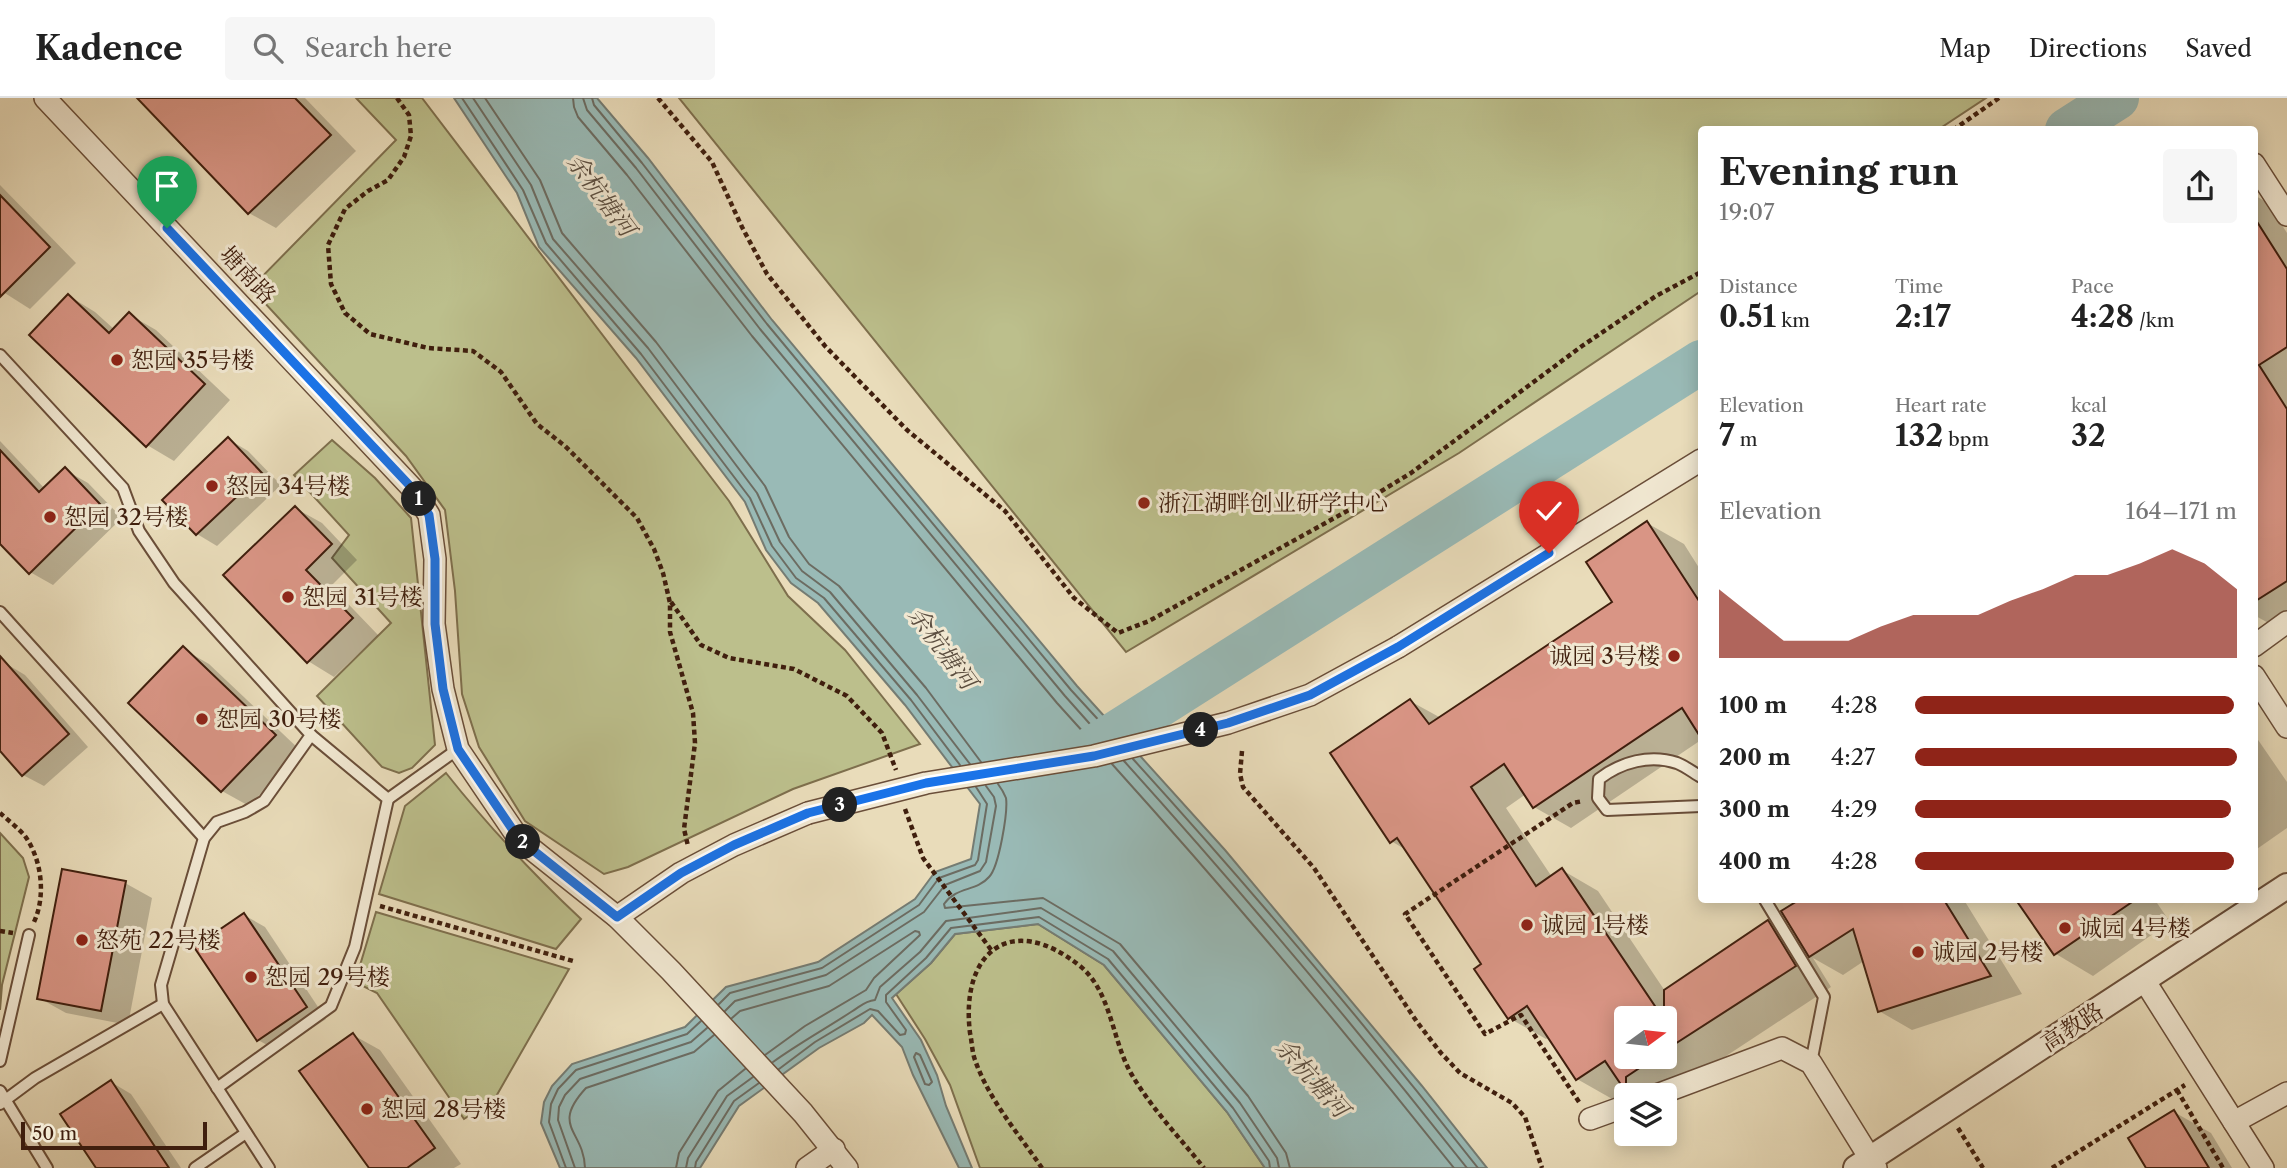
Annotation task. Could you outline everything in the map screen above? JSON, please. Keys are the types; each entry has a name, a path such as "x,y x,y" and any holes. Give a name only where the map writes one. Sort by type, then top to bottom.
{"street":[{"name":"塘南路","path":"45,98 412,488 429,515 435,559 435,624 439,663 458,749"},
{"path":"2258,170 2287,215"},
{"path":"617,917 694,867 734,845 808,813 926,783 1094,756 1228,723 1310,695 1398,647 1698,462"},
{"path":"2258,643 2287,622"},
{"path":"2258,682 2287,727"},
{"path":"458,749 519,839 617,917 671,971 803,1113 834,1149 846,1168"},
{"name":"高教路","path":"1868,1165 1946,1109 2287,886"},
{"path":"2144,980 2263,1168"},
{"path":"1677,1087 1782,1048 1811,1063 1868,1165"},
{"path":"2234,1122 2287,1093"},
{"path":"1590,1119 1614,1110"},
{"path":"807,1168 834,1149"}],"lane":[{"path":"0,355 123,488 139,531 174,583 311,735 388,799"},
{"path":"1,614 204,838"},
{"path":"269,1168 163,1004 161,985 204,838 217,822 264,802 311,735"},
{"path":"217,1088 331,1006 355,947 388,799 458,749"},
{"path":"1698,775 1678,763 1649,758 1615,767 1599,779 1598,798 1606,810 1698,806"},
{"path":"1767,903 1824,996 1811,1063"},
{"path":"0,1061 29,935"},
{"path":"47,1168 2,1099 163,1004"},
{"path":"195,1168 246,1133"}],"path":[{"path":"397,98 409,115 411,136 404,157 388,180 345,209 328,245 331,284 345,313 370,334 428,348 473,351 501,372 537,424 565,446 637,518 654,549 670,601 670,632 693,713 695,743 684,829 694,867"},
{"path":"658,98 712,162 767,274 825,346 907,430 1005,511 1074,598 1118,634 1149,621 1365,501 1410,473 1582,346 1656,296 1698,274"},
{"path":"1959,126 1999,98"},
{"path":"670,601 701,645 729,658 794,669 847,696 882,733 897,773"},
{"path":"1242,751 1240,774 1243,787 1314,868 1417,1022 1441,1053 1460,1073 1511,1104 1524,1117 1542,1168"},
{"path":"903,798 909,823 923,858 992,951"},
{"path":"1590,1119 1521,1015 1485,1034 1405,914 1573,803 1598,798"},
{"path":"0,813 25,837 42,880 39,911 29,935 0,931"},
{"path":"365,902 573,961"},
{"path":"1042,1168 986,1088 974,1057 968,1012 970,986 982,959 1000,946 1028,940 1048,944 1082,967 1100,992 1130,1073 1204,1168"},
{"path":"2052,1168 2203,1074"},
{"path":"2177,1090 2223,1168"},
{"path":"1946,1109 1983,1168"}],"green space":[{"path":"356,98 422,98 729,501 788,596 845,650 920,744 793,789 628,867 604,874 525,821 479,747 462,694 455,591 445,510 406,456 251,288 396,140"},
{"name":"浙江湖畔创业研学中心","path":"679,98 1986,98 1944,126 1698,126 1698,293 1459,453 1126,652"},
{"path":"332,440 375,478 411,518 435,745 412,768 399,773 382,767 317,696 391,623 332,558 349,535 294,475"},
{"path":"446,773 511,849 581,919 556,949 379,894 405,806"},
{"path":"0,833 23,858 29,877 2,985 0,1010"},
{"path":"376,912 569,969 494,1100 464,1119 377,993 355,982"},
{"path":"1038,924 1104,965 1227,1112 1265,1168 980,1168 950,1085 896,994 931,963 955,934"}],"water":[{"name":"余杭塘河","path":"454,98 597,98 648,158 772,320 1077,686 1225,850 1487,1168 1265,1168 1227,1112 1104,965 1038,924 955,934 931,963 892,998 921,1040 972,1168 959,1168 902,1047 872,1015 864,1023 819,1048 739,1106 700,1168 560,1168 541,1123 544,1102 552,1086 572,1064 685,1027 726,987 818,962 915,899 935,872 971,859 980,804 905,705 818,603 791,583 766,550 745,502 636,358 539,247 517,193"}],"building":[{"path":"137,98 295,98 331,135 248,214"},
{"path":"0,195 50,247 0,297"},
{"path":"2258,223 2287,269 2287,347 2259,365 2287,409 2287,581 2258,599"},
{"name":"恕园 35号楼","path":"68,294 109,333 129,312 205,384 146,447 29,335"},
{"name":"怒园 34号楼","path":"228,437 262,473 196,535 162,500"},
{"name":"恕园 32号楼","path":"0,450 39,492 65,467 100,504 29,574 0,544"},
{"name":"恕园 31号楼","path":"295,506 332,544 306,570 353,618 307,663 223,575"},
{"path":"1647,521 1698,599 1698,733 1682,708 1533,808 1504,764 1471,787 1536,886 1562,868 1655,1006 1614,1006 1614,1069 1638,1069 1626,1077 1626,1083 1620,1083 1605,1061 1576,1080 1527,1006 1508,1019 1474,969 1481,964 1397,838 1390,843 1330,753 1410,699 1429,724 1612,602 1586,562"},
{"name":"恕园 30号楼","path":"183,646 276,735 221,792 128,703"},
{"path":"0,656 69,734 22,776 0,751"},
{"name":"怒苑 22号楼","path":"62,869 126,881 101,1011 37,999"},
{"name":"诚园 2号楼","path":"1794,903 1946,903 1991,976 1878,1012 1853,929 1809,957 1781,911"},
{"name":"诚园 4号楼","path":"2018,903 2131,903 2054,955"},
{"name":"恕园 29号楼","path":"244,913 307,1007 257,1041 194,947"},
{"path":"1768,920 1796,966 1677,1043 1677,1006 1664,1006 1664,990"},
{"name":"恕园 28号楼","path":"353,1033 435,1148 407,1168 369,1168 299,1071"},
{"path":"111,1080 169,1168 96,1168 60,1114"},
{"path":"2174,1110 2209,1168 2146,1168 2128,1138"}],"waterway":[{"path":"2073,126 2117,98"},
{"path":"1067,764 1698,364"}],"place":[{"name":"恕园 35号楼","path":"117,360"},
{"name":"怒园 34号楼","path":"212,486"},
{"name":"浙江湖畔创业研学中心","path":"1144,503"},
{"name":"恕园 32号楼","path":"50,517"},
{"name":"恕园 31号楼","path":"288,597"},
{"name":"诚园 3号楼","path":"1674,656"},
{"name":"恕园 30号楼","path":"202,719"},
{"name":"诚园 1号楼","path":"1527,925"},
{"name":"诚园 4号楼","path":"2065,928"},
{"name":"怒苑 22号楼","path":"82,940"},
{"name":"诚园 2号楼","path":"1918,952"},
{"name":"恕园 29号楼","path":"251,977"},
{"name":"恕园 28号楼","path":"367,1109"}],"route":[{"path":"167,228 412,488 429,515 435,559 435,624 443,689 458,749 519,839 617,917 681,873 734,845 808,813 926,783 1094,756 1228,723 1310,695 1398,647 1549,553"}]}
